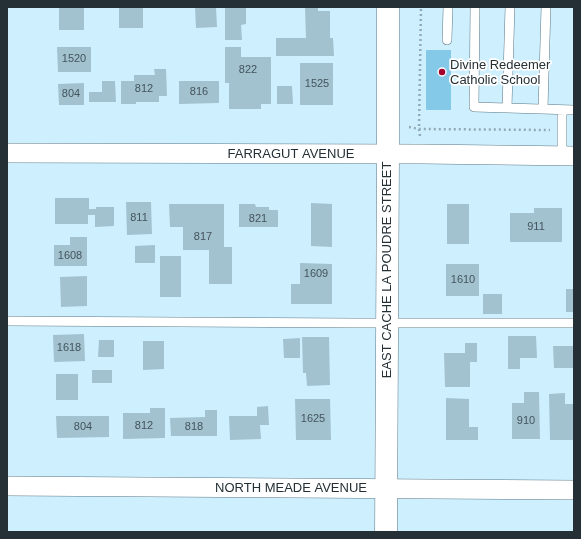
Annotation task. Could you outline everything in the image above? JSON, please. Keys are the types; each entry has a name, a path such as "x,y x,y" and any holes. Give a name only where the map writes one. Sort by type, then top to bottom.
{"street":[{"name":"EAST CACHE LA POUDRE STREET","path":"386,532 388,7"},
{"name":"FARRAGUT AVENUE","path":"7,153 568,156"},
{"name":"NORTH MEADE AVENUE","path":"7,486 574,490"}],"lane":[{"path":"447,40 448,7"},
{"path":"475,7 474,107 574,110"},
{"path":"507,108 510,7"},
{"path":"543,109 546,7"},
{"path":"562,110 562,130 568,156"},
{"path":"7,321 574,323"}],"path":[{"path":"420,137 421,7"},
{"path":"409,127 419,129 562,130"}],"shaded area":[{"path":"426,50 451,50 451,110 426,110"}],"building":[{"path":"59,7 84,7 84,30 59,30"},
{"path":"195,7 216,7 217,27 196,28"},
{"path":"225,7 246,7 246,24 241,25 242,40 225,40"},
{"path":"305,7 318,7 318,11 330,11 330,38 333,38 334,56 276,56 276,38 306,38"},
{"path":"119,8 143,8 143,28 119,28"},
{"path":"57,47 91,47 91,72 58,72"},
{"path":"225,47 241,47 241,57 271,57 271,104 261,104 261,109 229,109 229,83 225,83"},
{"path":"300,63 333,63 333,105 300,105"},
{"path":"154,69 166,69 167,96 159,96 159,102 136,102 136,104 121,104 121,81 134,81 134,75 155,75"},
{"path":"102,81 115,81 116,102 89,102 89,92 102,92"},
{"path":"179,81 219,81 219,103 179,104"},
{"path":"84,83 84,105 59,105 58,84"},
{"path":"277,86 292,86 293,104 277,104"},
{"path":"55,198 89,198 89,209 96,209 96,207 114,207 114,226 95,227 95,215 88,215 88,224 55,224"},
{"path":"126,202 151,202 152,234 127,235"},
{"path":"311,203 332,204 332,247 311,246"},
{"path":"169,204 224,204 224,247 232,247 232,284 209,284 209,250 183,250 183,227 170,227"},
{"path":"239,204 255,204 256,207 269,207 269,210 278,210 278,227 239,227"},
{"path":"447,204 469,204 469,244 447,244"},
{"path":"534,208 562,208 562,242 510,242 510,213 534,213"},
{"path":"70,237 87,237 87,266 54,266 54,245 70,245"},
{"path":"155,245 155,263 135,263 135,246"},
{"path":"160,256 181,256 181,297 160,297"},
{"path":"300,263 332,264 332,304 291,304 291,284 300,284"},
{"path":"446,264 479,264 479,296 446,296"},
{"path":"87,276 87,306 61,307 60,277"},
{"path":"566,289 574,289 574,312 566,312"},
{"path":"483,294 502,294 502,314 483,314"},
{"path":"84,334 85,361 54,362 53,335"},
{"path":"508,336 536,336 537,358 520,358 520,369 508,369"},
{"path":"302,337 329,337 330,385 307,386 306,373 303,373"},
{"path":"300,338 300,358 284,358 283,339"},
{"path":"99,340 114,340 114,357 98,357"},
{"path":"143,341 164,341 164,369 143,370"},
{"path":"465,343 477,343 477,362 470,362 470,387 445,387 444,353 465,353"},
{"path":"553,346 574,346 574,368 554,368"},
{"path":"92,370 112,370 112,383 92,383"},
{"path":"56,374 78,374 78,400 56,400"},
{"path":"524,392 539,392 540,439 512,439 512,403 524,403"},
{"path":"565,393 565,404 574,404 574,440 550,440 549,394"},
{"path":"446,398 469,399 469,427 478,427 478,440 446,440"},
{"path":"295,399 330,399 331,440 296,440"},
{"path":"268,406 269,425 260,425 261,439 230,440 229,416 257,416 257,407"},
{"path":"150,408 165,408 165,438 123,439 123,413 150,413"},
{"path":"205,410 217,410 217,436 171,436 170,418 205,417"},
{"path":"56,416 109,416 109,437 57,438"}],"place":[{"name":"Divine Redeemer Catholic School","path":"442,72"}]}
